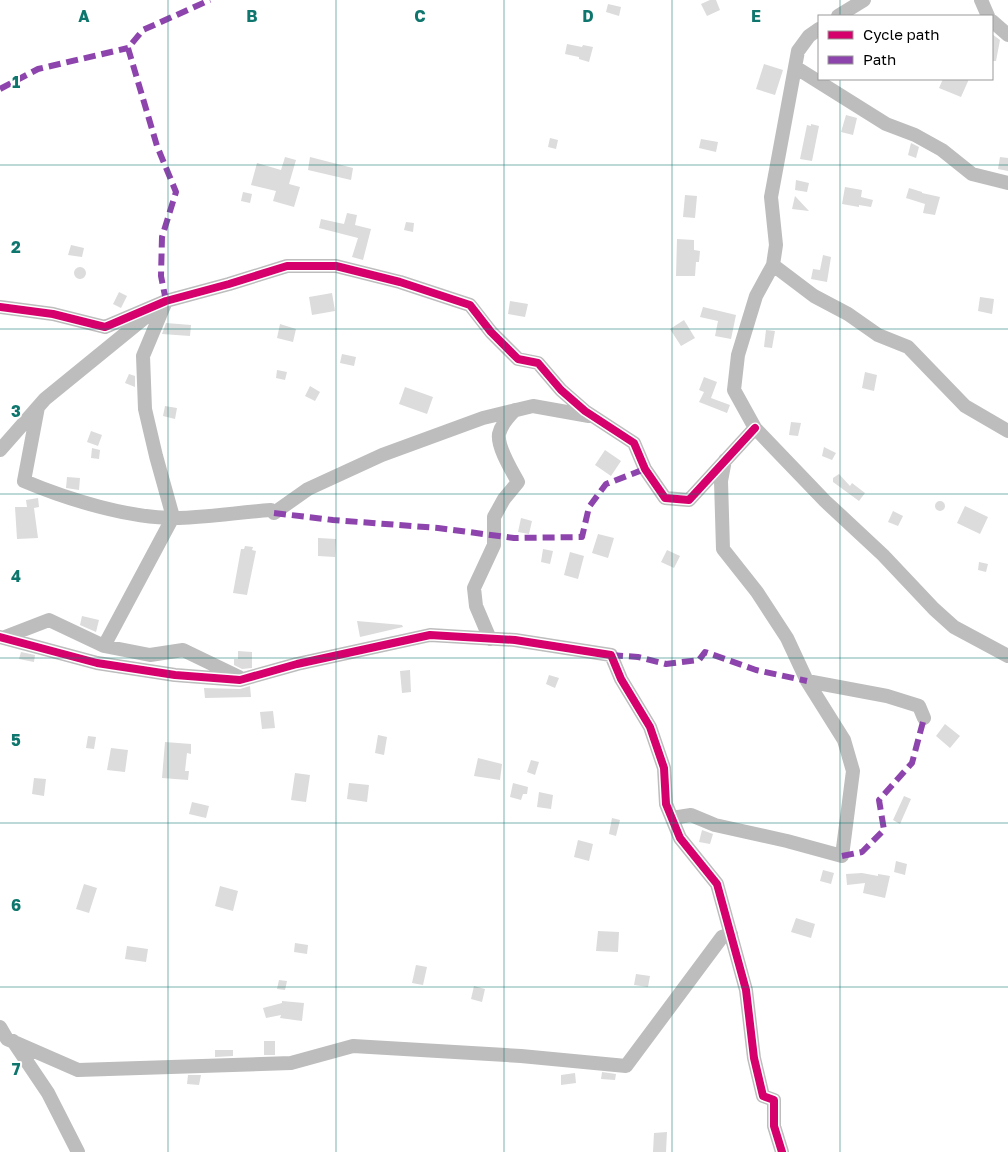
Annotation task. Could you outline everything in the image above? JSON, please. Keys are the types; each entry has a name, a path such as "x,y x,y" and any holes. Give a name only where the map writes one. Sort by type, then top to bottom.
{"street":[{"path":"840,15 864,0"},
{"path":"981,0 988,15"},
{"path":"993,22 1008,35"},
{"path":"818,30 809,36 798,51 771,197 776,246 773,265 756,296 738,355 734,390 755,428 825,501 883,555 941,615 954,627 1008,656"},
{"path":"795,67 886,124 915,135 942,150 972,174 1008,183"},
{"path":"773,265 814,296 848,314 878,335 908,347 965,406 1008,431"},
{"path":"0,307 53,314 105,326 166,301 287,266 336,266 400,282 470,305 491,332 518,359 538,363 562,390 593,416 634,443 645,470 665,498 689,500 755,428"},
{"path":"0,450 45,399 166,301"},
{"path":"104,646 173,517 145,409 143,356 166,301"},
{"path":"38,407 24,482 56,494 141,516 173,517 271,510 274,513 308,489 382,455 483,418 515,410 533,406 593,416"},
{"path":"490,639 476,606 474,588 494,545 494,517 504,499 518,482 504,457 499,434 507,419 515,410"},
{"path":"672,818 691,815 715,825 787,841 842,856 853,772 844,740 807,681 787,638 757,592 723,550 721,481 726,460"},
{"path":"2,637 49,620 104,646 150,655 183,650 244,679"},
{"path":"2,637 97,663 175,675 240,680 296,664 430,635 515,640 611,655 621,680 650,727 664,768 666,804 680,838 717,884 746,990 754,1058 763,1096 774,1100 774,1126 782,1152"},
{"path":"807,681 887,696 919,706 924,718"},
{"path":"3,1033 78,1070 291,1063 353,1046 521,1056 626,1066 722,937 730,934"},
{"path":"3,1033 13,1042 48,1093 78,1152"}],"building":[{"path":"710,0 716,0 720,10 707,16 701,4"},
{"path":"608,4 621,7 619,16 606,12"},
{"path":"993,35 1000,40 996,61 993,61"},
{"path":"567,44 593,47 589,62 579,59 579,57 565,54"},
{"path":"764,64 783,70 775,95 756,89"},
{"path":"943,80 969,80 961,97 939,88"},
{"path":"846,115 857,118 853,135 841,132"},
{"path":"811,124 819,126 812,161 800,159 807,125 811,126"},
{"path":"550,138 558,140 556,149 548,147"},
{"path":"701,139 718,142 716,152 699,148"},
{"path":"911,143 919,147 916,158 908,155"},
{"path":"285,157 296,160 289,184 300,187 294,207 273,201 276,191 251,185 257,163 281,170"},
{"path":"310,157 353,168 351,180 308,170"},
{"path":"1000,157 1008,158 1008,171 998,169"},
{"path":"796,180 809,183 807,192 795,190"},
{"path":"845,187 862,190 861,197 873,200 871,207 842,204"},
{"path":"909,188 940,197 935,215 923,213 925,204 906,198"},
{"path":"243,192 252,194 250,203 241,201"},
{"path":"685,195 697,196 695,218 683,217"},
{"path":"795,196 809,211 792,209"},
{"path":"347,213 357,215 355,225 371,229 363,260 352,257 358,238 319,228 321,219 344,224"},
{"path":"406,222 414,223 413,232 404,230"},
{"path":"677,239 694,240 694,250 700,251 699,262 696,262 695,276 676,276"},
{"path":"71,245 84,248 82,257 68,255"},
{"path":"823,255 831,257 827,282 811,279 813,269 820,270"},
{"path":"78,267 82,267 86,273 82,279 78,279 74,275 74,271"},
{"path":"119,292 127,296 121,308 113,304"},
{"path":"332,293 335,311 312,315 309,297"},
{"path":"980,297 994,299 992,314 978,311"},
{"path":"510,301 528,304 525,317 508,314"},
{"path":"703,307 736,315 731,339 715,336 718,321 700,317"},
{"path":"684,320 695,338 681,346 670,329"},
{"path":"166,323 191,325 190,336 162,334"},
{"path":"280,324 296,329 293,342 277,338"},
{"path":"766,330 775,331 772,348 764,347"},
{"path":"342,354 356,357 354,366 340,363"},
{"path":"277,370 287,372 285,380 276,378"},
{"path":"865,372 877,375 874,391 862,388"},
{"path":"129,374 135,376 135,387 125,383"},
{"path":"704,377 717,382 711,398 730,405 727,413 699,402 704,392 699,390"},
{"path":"310,386 320,392 315,401 305,396"},
{"path":"405,387 433,397 427,414 399,404"},
{"path":"165,406 177,408 175,419 163,416"},
{"path":"791,422 801,423 798,436 789,435"},
{"path":"91,431 102,435 98,446 87,442"},
{"path":"824,447 836,453 832,460 822,456"},
{"path":"92,448 100,450 99,459 91,458"},
{"path":"605,450 621,461 611,476 595,465"},
{"path":"839,474 850,486 852,483 865,493 859,501 833,482 833,478"},
{"path":"67,477 80,478 79,490 66,488"},
{"path":"38,498 39,507 34,508 38,538 17,539 15,507 27,507 26,500"},
{"path":"938,501 942,501 945,506 944,510 938,511 935,508 935,504"},
{"path":"965,506 988,517 980,534 957,523"},
{"path":"893,511 903,516 898,526 888,522"},
{"path":"521,518 532,521 529,534 518,532"},
{"path":"598,534 614,538 608,558 592,553"},
{"path":"318,538 336,539 335,557 318,556"},
{"path":"245,546 253,547 252,550 256,551 247,595 233,593 241,549 244,549"},
{"path":"543,549 553,551 550,564 541,562"},
{"path":"667,550 680,556 674,568 661,562"},
{"path":"570,552 584,556 578,579 564,575"},
{"path":"979,562 988,564 986,572 978,570"},
{"path":"82,616 99,620 96,632 80,625"},
{"path":"357,621 402,625 403,627 360,637"},
{"path":"238,651 252,652 252,668 242,669 234,665 234,659 238,659"},
{"path":"21,652 35,655 34,662 19,659"},
{"path":"410,670 411,692 402,693 400,671"},
{"path":"549,675 559,678 555,688 546,684"},
{"path":"250,686 251,697 205,698 204,688 240,689"},
{"path":"273,711 275,728 262,729 260,712"},
{"path":"945,724 960,736 950,748 936,736"},
{"path":"378,735 387,737 384,755 375,753"},
{"path":"88,736 96,737 94,749 86,748"},
{"path":"165,742 191,744 191,754 187,753 185,771 189,771 188,780 162,778"},
{"path":"111,748 128,750 125,772 107,770"},
{"path":"478,758 502,764 500,780 474,776"},
{"path":"531,760 539,762 535,775 527,772"},
{"path":"295,773 310,775 306,802 291,800"},
{"path":"34,778 46,779 44,796 32,794"},
{"path":"349,783 369,785 367,802 347,799"},
{"path":"513,783 528,787 527,794 523,794 521,800 510,797"},
{"path":"539,792 553,795 551,809 537,807"},
{"path":"904,796 911,799 900,824 893,820"},
{"path":"192,802 209,806 206,818 189,814"},
{"path":"612,818 620,820 616,836 609,834"},
{"path":"702,830 713,834 710,844 699,842"},
{"path":"578,840 593,844 589,861 574,857"},
{"path":"896,861 907,864 905,875 894,872"},
{"path":"823,870 834,873 831,884 820,881"},
{"path":"862,873 890,876 885,898 863,893 865,883 847,885 846,874"},
{"path":"84,884 97,888 89,913 76,909"},
{"path":"220,886 238,891 233,911 215,906"},
{"path":"796,918 815,924 811,938 791,932"},
{"path":"598,931 619,932 618,952 596,951"},
{"path":"295,943 308,945 307,954 294,952"},
{"path":"127,946 148,949 146,962 125,959"},
{"path":"416,965 427,967 423,985 412,983"},
{"path":"636,974 650,976 648,987 634,985"},
{"path":"279,980 287,981 285,990 277,989"},
{"path":"474,986 485,989 482,1002 471,999"},
{"path":"282,1001 304,1003 302,1021 280,1018 281,1015 266,1018 263,1008 282,1003"},
{"path":"264,1041 275,1041 275,1055 264,1055"},
{"path":"215,1050 233,1050 233,1056 215,1057"},
{"path":"602,1072 616,1074 615,1080 601,1079"},
{"path":"575,1073 576,1083 561,1085 561,1075"},
{"path":"188,1075 201,1075 199,1085 187,1084"},
{"path":"667,1132 666,1152 653,1152 654,1133"}],"marked path":[{"path":"166,301 161,276 162,237 176,192 157,146 128,48 143,30 210,0"},
{"path":"0,89 38,69 128,48"},
{"path":"274,513 333,520 438,528 514,538 582,537 589,507 606,484 645,469"},
{"path":"611,655 638,657 666,664 699,660 705,652 756,670 807,681"},
{"path":"842,856 862,852 884,830 879,800 912,763 924,718"}],"cycle path":[{"path":"0,307 53,314 105,327 166,301 287,266 336,266 400,282 470,305 491,332 518,359 538,363 561,390 585,411 634,443 645,469 665,498 689,500 755,428"},
{"path":"0,637 97,663 175,675 240,680 297,664 430,635 515,640 611,655 621,679 650,727 664,768 666,804 680,838 717,884 746,990 754,1058 763,1096 774,1100 774,1126 782,1152"}]}
